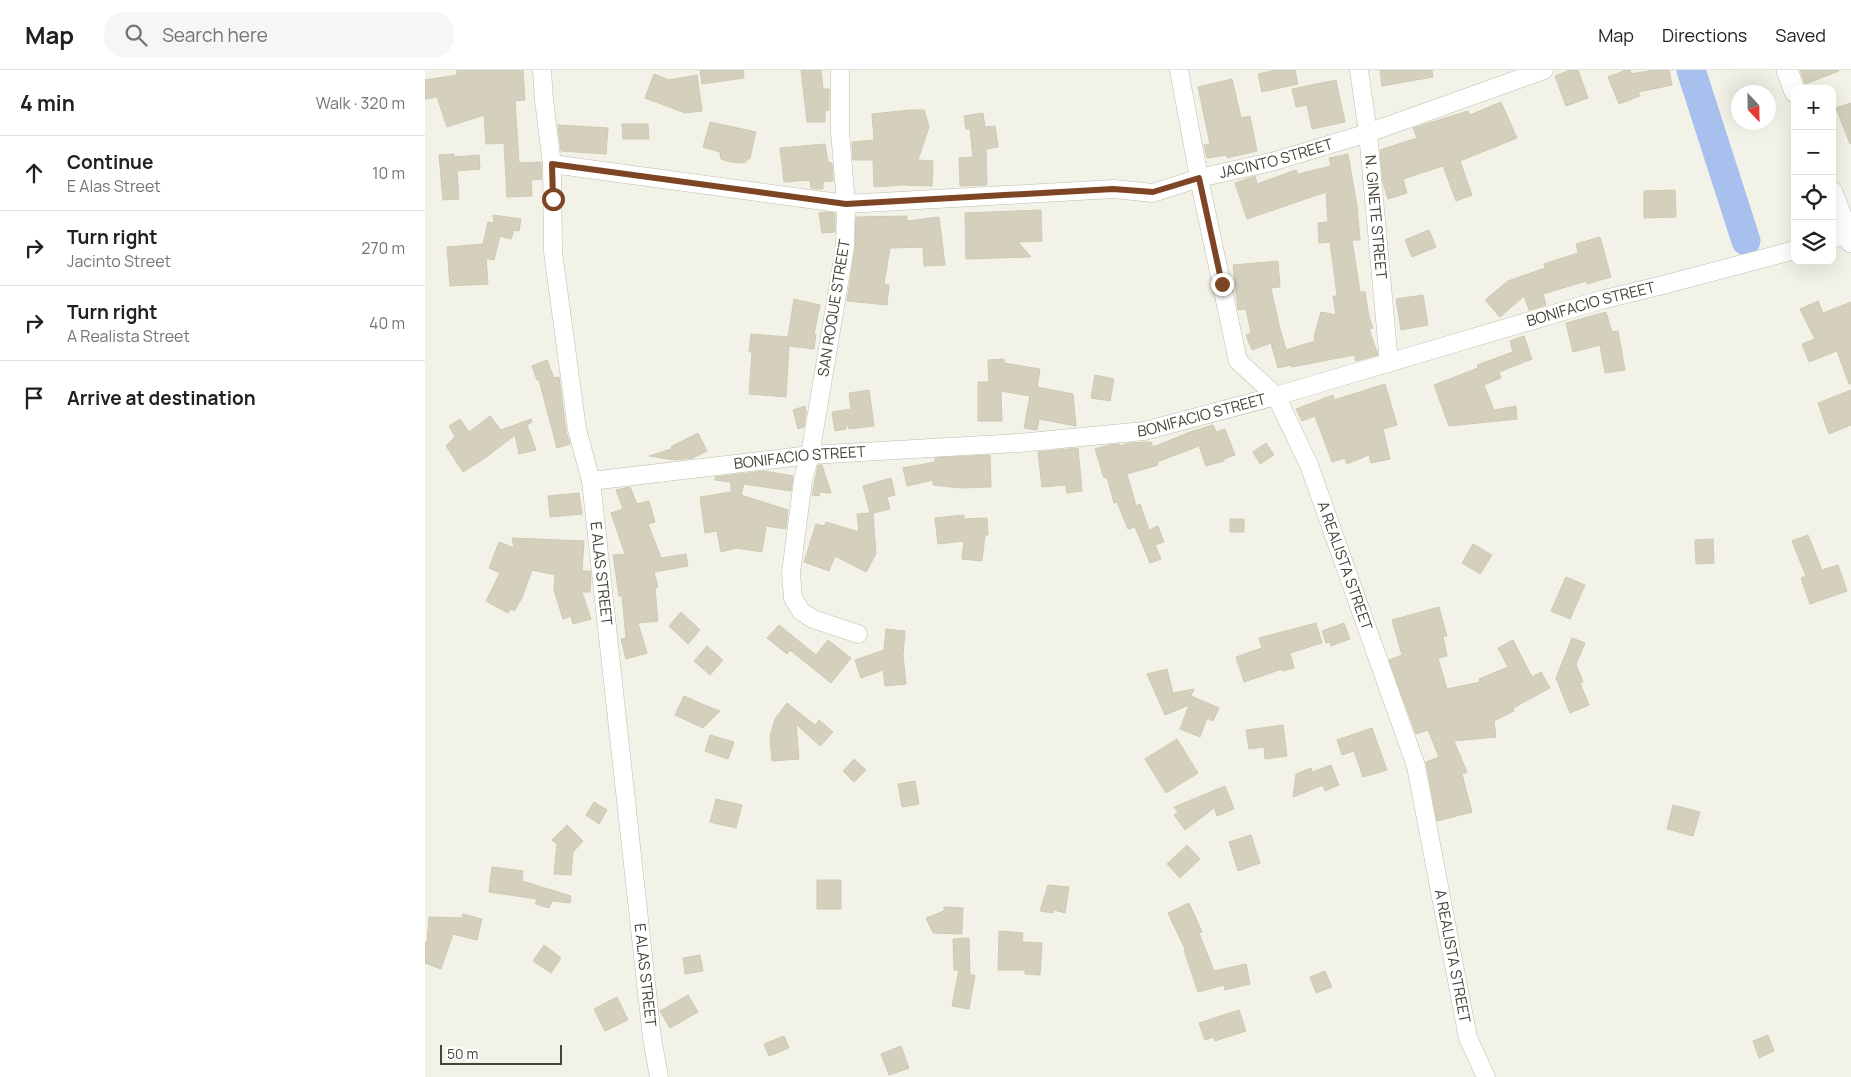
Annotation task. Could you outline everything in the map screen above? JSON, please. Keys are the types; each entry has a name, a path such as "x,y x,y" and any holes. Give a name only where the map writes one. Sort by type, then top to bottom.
{"street":[{"name":"E ALAS STREET","path":"543,70 544,100 552,164 553,252 577,429 591,481 652,1038 659,1077"},
{"name":"SAN ROQUE STREET","path":"839,70 840,131 846,204 845,246 810,455 803,480 791,573 793,598 801,611 813,619 858,634"},
{"name":"A REALISTA STREET","path":"1179,70 1199,178 1238,360 1276,396 1309,465 1416,766 1468,1038 1486,1077"},
{"name":"N. GINETE STREET","path":"1359,70 1368,133 1389,363"},
{"name":"JACINTO STREET","path":"552,164 846,204 1113,189 1153,192 1199,178 1275,161 1368,133 1544,70"},
{"path":"1787,70 1792,85"},
{"path":"1836,205 1846,238"},
{"name":"BONIFACIO STREET","path":"591,481 810,455 1019,443 1144,431 1276,396 1601,300 1791,251"}],"building":[{"path":"457,70 523,70 525,100 515,101 519,163 541,162 542,179 531,180 532,196 507,197 504,143 486,144 484,115 447,127 437,97 425,99 425,80 457,75"},
{"path":"700,70 743,70 744,78 702,84"},
{"path":"801,70 821,70 823,89 829,89 829,110 825,111 825,122 807,122"},
{"path":"1276,70 1295,70 1298,84 1262,92 1258,74"},
{"path":"1380,70 1432,70 1433,77 1382,86"},
{"path":"1570,70 1578,70 1588,98 1566,106 1555,76"},
{"path":"1630,70 1631,74 1654,70 1669,70 1672,85 1638,92 1640,96 1619,104 1608,77"},
{"path":"1800,70 1839,70 1839,71 1805,84"},
{"path":"654,74 669,80 697,75 702,111 685,113 645,98"},
{"path":"1232,79 1241,118 1250,116 1257,151 1227,158 1227,155 1207,158 1204,145 1210,144 1198,87"},
{"path":"1336,80 1345,122 1312,129 1307,105 1296,107 1292,89"},
{"path":"1501,102 1517,138 1460,161 1472,195 1456,201 1443,166 1403,179 1407,193 1388,199 1383,183 1380,150 1417,138 1413,128 1468,111 1470,115"},
{"path":"1851,103 1850,144 1836,108"},
{"path":"924,110 929,127 918,160 933,161 932,186 902,185 874,187 873,160 853,160 852,142 874,140 872,114"},
{"path":"983,113 985,127 995,126 998,147 986,149 987,185 960,186 959,158 973,157 970,129 966,129 964,116"},
{"path":"710,122 756,132 750,158 744,163 730,162 721,159 720,152 703,147"},
{"path":"622,124 648,124 649,139 623,139"},
{"path":"558,125 608,128 606,154 561,151"},
{"path":"825,144 828,162 832,163 833,181 823,182 823,189 811,188 810,180 784,182 780,148"},
{"path":"454,154 454,157 479,155 480,169 457,171 459,199 443,200 439,155"},
{"path":"1348,154 1357,206 1360,240 1352,240 1360,292 1365,292 1369,317 1373,328 1369,329 1378,355 1356,361 1354,355 1278,368 1271,343 1252,350 1246,335 1251,333 1246,309 1238,310 1233,265 1278,261 1280,287 1271,288 1286,350 1315,341 1314,337 1321,312 1336,315 1333,296 1337,296 1330,242 1319,243 1318,223 1328,222 1326,192 1247,219 1235,183 1255,176 1257,184 1296,170 1298,174 1331,166 1329,158"},
{"path":"1675,190 1676,217 1644,218 1644,191"},
{"path":"1041,210 1042,241 1018,242 1031,257 966,259 965,213"},
{"path":"819,213 835,213 835,232 822,233"},
{"path":"493,215 521,219 519,231 514,230 511,239 500,236 494,260 486,258 488,284 450,286 447,247 483,244 488,222 494,223"},
{"path":"907,216 907,221 939,217 945,265 924,266 923,247 890,248 884,284 889,285 887,305 847,301 855,249 856,217"},
{"path":"1429,230 1436,247 1412,257 1405,240"},
{"path":"1600,237 1611,277 1587,284 1586,281 1543,294 1546,305 1529,310 1524,296 1500,317 1485,300 1508,281 1545,268 1544,264 1578,253 1576,244"},
{"path":"1423,295 1428,325 1401,330 1396,299"},
{"path":"794,299 820,305 814,334 816,334 814,349 789,346 786,397 749,394 752,352 749,352 751,334 788,337"},
{"path":"1818,301 1823,313 1851,302 1851,384 1849,384 1837,351 1809,362 1802,344 1815,339 1800,309"},
{"path":"1606,312 1612,332 1618,331 1625,370 1605,373 1600,345 1573,352 1566,323"},
{"path":"1524,336 1532,359 1499,372 1501,378 1484,385 1494,410 1516,406 1517,419 1449,426 1434,385 1478,368 1477,365 1513,352 1510,341"},
{"path":"1004,359 1004,363 1040,369 1037,387 1073,394 1076,426 1039,419 1037,430 1024,428 1030,396 1001,391 1002,421 978,421 978,382 989,382 988,360"},
{"path":"547,360 554,378 559,377 566,431 570,444 557,448 539,380 537,380 532,366"},
{"path":"1095,375 1114,379 1110,401 1091,398"},
{"path":"1385,384 1397,425 1383,429 1390,459 1371,463 1369,455 1347,464 1345,458 1332,462 1315,416 1302,421 1296,409 1333,395 1334,400"},
{"path":"869,390 874,426 849,429 847,422 846,429 835,431 832,412 851,409 849,393"},
{"path":"1851,390 1851,425 1829,434 1818,403"},
{"path":"805,406 804,427 798,429 793,410"},
{"path":"490,416 501,430 531,419 532,422 527,425 536,450 519,454 515,435 463,472 446,446 455,437 449,426 460,419 469,432"},
{"path":"1213,425 1216,432 1225,429 1235,455 1224,459 1224,461 1206,466 1199,446 1157,462 1158,465 1127,474 1136,506 1140,504 1149,530 1158,526 1164,542 1155,545 1161,559 1150,563 1135,527 1128,529 1117,502 1114,503 1107,477 1104,478 1095,449 1109,445 1120,444 1120,446 1129,443 1151,442 1153,447"},
{"path":"698,433 707,451 693,458 675,460 649,456 671,449 672,446"},
{"path":"1266,443 1274,455 1260,464 1253,452"},
{"path":"1078,448 1082,491 1067,493 1066,485 1042,487 1038,452"},
{"path":"990,455 991,487 961,488 933,485 933,480 907,486 903,468 935,462 935,458"},
{"path":"818,465 822,465 831,493 820,492 819,496 812,495"},
{"path":"764,471 793,476 791,491 744,484 741,495 788,510 786,529 766,526 762,552 736,548 721,552 717,531 705,533 700,497 731,492 731,482 715,480 715,477"},
{"path":"891,478 895,495 887,497 890,509 873,513 876,554 866,572 835,556 829,571 804,562 816,524 824,526 826,522 859,532 857,514 870,513 863,486"},
{"path":"630,487 637,504 649,501 655,522 648,524 661,558 686,554 688,566 654,572 658,587 655,588 658,621 638,623 647,653 626,659 621,639 626,638 622,596 619,596 613,555 625,554 611,513 623,509 616,490"},
{"path":"579,493 582,514 550,517 548,496"},
{"path":"964,515 964,519 987,518 988,535 985,535 982,561 962,559 964,541 938,544 935,518"},
{"path":"1230,519 1244,519 1244,532 1230,532"},
{"path":"1808,535 1822,570 1838,565 1847,591 1810,604 1801,578 1806,576 1792,541"},
{"path":"512,538 584,541 582,571 590,571 591,575 590,592 582,592 591,619 573,624 571,616 563,619 554,590 555,575 532,570 522,598 514,611 511,609 508,613 486,601 500,573 489,568 499,542 514,548"},
{"path":"1713,539 1714,563 1696,564 1695,540"},
{"path":"1473,544 1492,555 1480,574 1462,563"},
{"path":"1566,577 1585,585 1570,619 1551,611"},
{"path":"1439,607 1447,636 1443,637 1447,656 1438,658 1447,689 1480,682 1479,679 1508,667 1498,648 1513,640 1532,677 1541,672 1550,688 1513,708 1514,711 1494,721 1496,737 1454,741 1467,772 1462,774 1472,812 1437,821 1426,762 1439,757 1428,730 1416,734 1389,660 1402,655 1392,620"},
{"path":"681,612 700,630 688,644 669,626"},
{"path":"1316,623 1322,643 1290,653 1294,668 1282,671 1282,669 1244,682 1236,657 1262,648 1259,638"},
{"path":"1344,623 1350,639 1331,646 1330,642 1326,643 1322,631"},
{"path":"779,625 816,655 828,640 851,658 831,683 790,650 787,654 767,638"},
{"path":"886,629 905,631 903,655 906,684 885,686 883,670 861,678 855,660 884,650"},
{"path":"1572,638 1585,643 1576,664 1583,682 1580,683 1589,705 1570,713 1556,678"},
{"path":"707,646 723,660 710,675 694,661"},
{"path":"1167,669 1173,693 1194,689 1191,696 1219,708 1213,721 1207,718 1200,737 1180,729 1189,705 1165,715 1147,674"},
{"path":"684,696 720,711 703,728 675,715"},
{"path":"787,703 815,725 819,720 833,732 820,746 796,724 799,759 772,761 770,736 775,719"},
{"path":"1283,725 1287,756 1265,759 1264,747 1249,749 1246,730"},
{"path":"1372,728 1387,770 1363,777 1354,751 1342,755 1337,740"},
{"path":"710,735 734,742 728,759 705,751"},
{"path":"1177,739 1198,773 1166,793 1145,759"},
{"path":"854,759 866,770 854,782 843,771"},
{"path":"1331,765 1339,785 1325,791 1323,785 1293,797 1296,774 1311,768 1312,772"},
{"path":"915,781 919,804 902,807 898,784"},
{"path":"1225,786 1234,809 1217,816 1214,808 1185,830 1174,815 1178,812 1174,807"},
{"path":"716,799 742,805 736,828 710,822"},
{"path":"594,802 607,810 599,824 586,815"},
{"path":"1673,805 1700,812 1693,836 1667,829"},
{"path":"567,825 583,841 573,852 571,875 554,874 557,844 552,840"},
{"path":"1251,835 1260,863 1238,871 1229,842"},
{"path":"1187,845 1200,859 1180,878 1167,864"},
{"path":"492,867 523,871 522,881 571,896 570,903 552,901 549,908 535,904 537,899 489,892"},
{"path":"817,880 841,880 841,909 817,909"},
{"path":"1048,885 1069,887 1065,913 1054,910 1053,913 1040,911"},
{"path":"1189,903 1202,932 1199,933 1214,971 1246,964 1250,984 1225,990 1224,985 1198,992 1185,949 1168,913"},
{"path":"944,907 963,908 962,934 933,933 926,918 944,911"},
{"path":"463,914 482,919 477,940 453,934 441,969 425,963 425,942 427,943 429,917 462,918"},
{"path":"999,931 1023,933 1022,942 1042,943 1040,975 1025,974 1025,970 998,970"},
{"path":"969,938 970,975 975,975 969,1009 952,1006 959,970 954,970 953,939"},
{"path":"544,945 561,958 551,973 533,961"},
{"path":"700,955 703,971 685,974 683,958"},
{"path":"1325,971 1332,987 1316,993 1310,977"},
{"path":"688,995 698,1012 670,1028 660,1011"},
{"path":"617,997 628,1020 605,1031 594,1009"},
{"path":"1239,1010 1246,1031 1215,1041 1214,1037 1205,1040 1199,1023"},
{"path":"1768,1035 1774,1051 1759,1058 1753,1041"},
{"path":"784,1036 789,1048 769,1056 764,1044"},
{"path":"901,1046 909,1068 889,1075 881,1054"}],"waterway":[{"path":"1691,70 1746,241"}],"route":[{"path":"553,199 552,164 846,204 1113,189 1153,192 1199,178 1222,284"}]}
